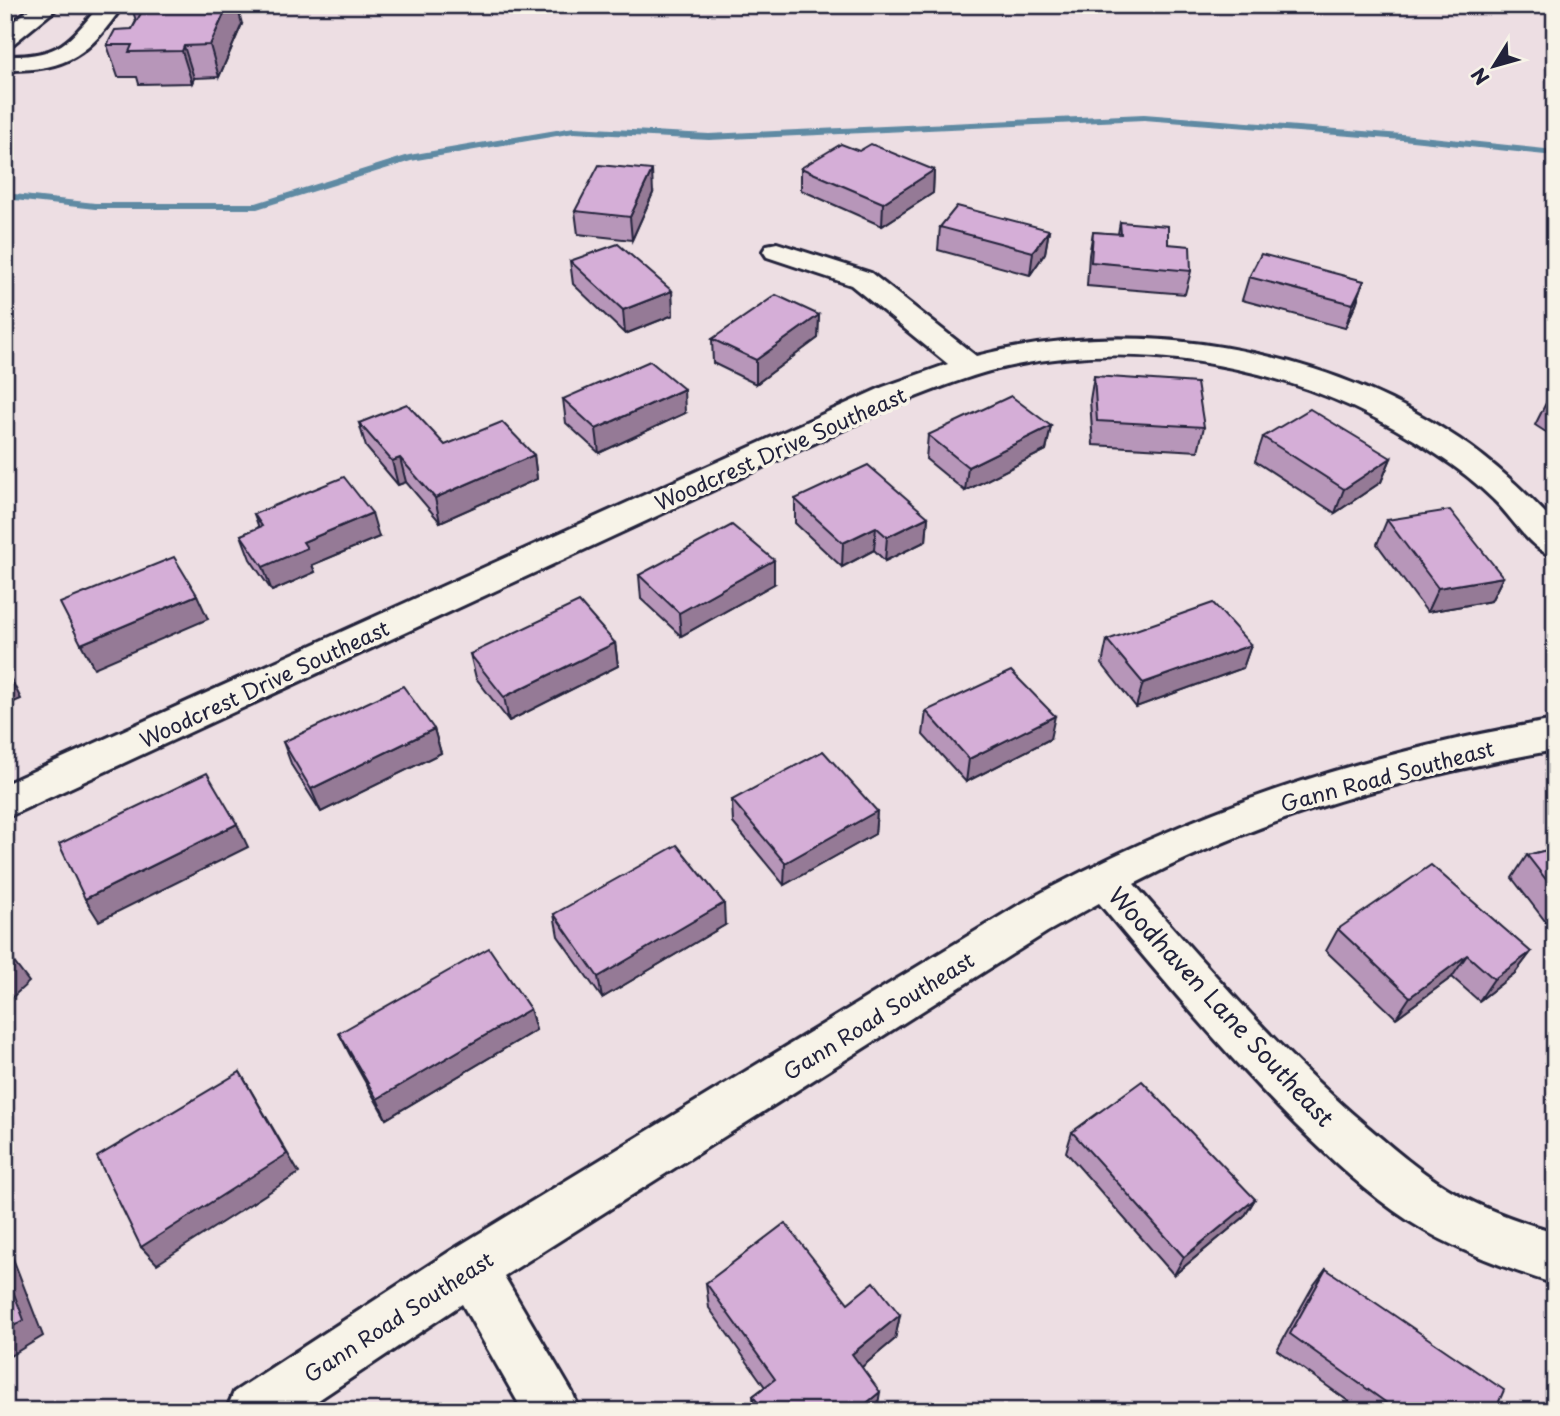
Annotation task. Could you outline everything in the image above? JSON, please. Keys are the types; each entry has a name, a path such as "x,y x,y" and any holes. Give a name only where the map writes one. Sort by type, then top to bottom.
{"street":[{"path":"5,39 50,5"},
{"path":"5,62 35,63 60,59 73,51 112,5"},
{"path":"777,251 861,279 969,366"},
{"name":"Woodcrest Drive Southeast","path":"5,802 869,406 969,366 1044,352 1123,348 1188,352 1240,359 1300,376 1360,398 1438,438 1475,464 1517,501 1555,545"},
{"name":"Gann Road Southeast","path":"253,1411 470,1268 1020,926 1104,879 1186,839 1255,811 1334,785 1425,760 1555,735"},
{"name":"Woodhaven Lane Southeast","path":"1104,879 1283,1079 1362,1153 1416,1196 1476,1228 1555,1258"},
{"path":"470,1268 553,1411"}],"building":[{"path":"133,5 228,5 210,45 184,46 182,51 129,52 132,45 107,45 115,30 132,29 144,8 132,8"},
{"path":"841,144 859,151 871,144 934,170 883,203 801,168"},
{"path":"599,165 652,170 630,217 575,211"},
{"path":"957,206 1049,230 1033,252 940,227"},
{"path":"1120,222 1168,226 1168,244 1190,246 1191,271 1091,262 1093,232 1121,234"},
{"path":"618,244 672,291 623,310 570,261"},
{"path":"1261,254 1364,281 1353,304 1249,277"},
{"path":"776,295 819,315 756,360 712,339"},
{"path":"650,361 684,389 596,429 563,399"},
{"path":"1094,376 1197,383 1204,427 1097,421"},
{"path":"1011,396 1051,426 968,467 928,435"},
{"path":"1555,397 1555,406 1547,401"},
{"path":"407,404 445,445 502,422 534,455 435,498 400,458 392,461 359,423"},
{"path":"1310,409 1391,458 1344,489 1263,437"},
{"path":"868,465 928,517 887,537 876,527 843,543 795,499"},
{"path":"344,477 372,513 303,542 307,548 263,567 241,535 262,526 254,514"},
{"path":"1450,510 1503,577 1438,588 1387,520"},
{"path":"732,525 774,560 679,613 639,575"},
{"path":"174,557 197,595 81,644 60,603"},
{"path":"579,602 615,643 504,697 470,654"},
{"path":"1213,603 1251,645 1143,683 1107,640"},
{"path":"1011,671 1055,716 969,759 926,711"},
{"path":"403,686 434,729 311,789 283,742"},
{"path":"823,751 877,811 785,863 732,800"},
{"path":"207,773 237,824 85,899 59,844"},
{"path":"677,845 724,903 598,977 554,914"},
{"path":"1555,848 1555,891 1527,855"},
{"path":"1431,865 1531,952 1494,979 1467,955 1410,997 1338,929"},
{"path":"489,948 530,1009 377,1099 339,1033"},
{"path":"5,955 13,961 5,968"},
{"path":"240,1072 287,1154 141,1247 97,1157"},
{"path":"1142,1081 1255,1199 1184,1257 1072,1132"},
{"path":"785,1223 848,1303 874,1282 900,1315 852,1354 880,1392 857,1411 764,1411 753,1396 775,1379 706,1283"},
{"path":"1326,1269 1504,1390 1495,1411 1398,1411 1290,1334"},
{"path":"5,1270 24,1320 5,1331"}],"waterway":[{"path":"5,196 95,206 257,206 409,158 574,130 709,137 1144,117 1402,137 1555,153"}]}
